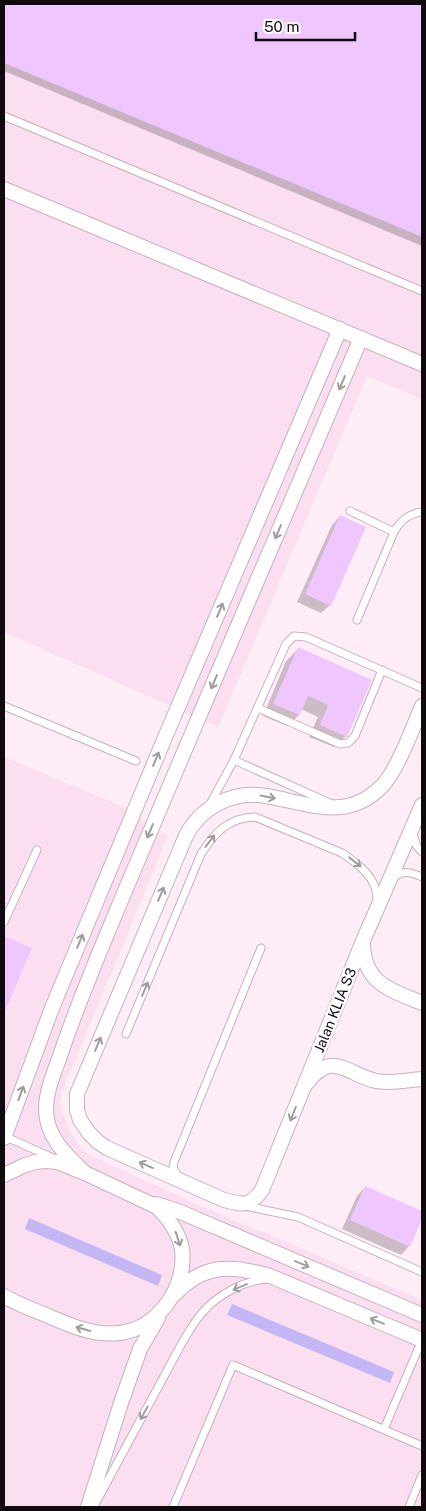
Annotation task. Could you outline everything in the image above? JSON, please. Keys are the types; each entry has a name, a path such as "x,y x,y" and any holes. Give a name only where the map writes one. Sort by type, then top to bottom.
{"street":[{"path":"4,189 422,364"},
{"path":"4,1137 52,1008 166,735 340,329"},
{"path":"85,1173 64,1153 47,1119 46,1107 51,1082 75,1010 361,338"},
{"path":"239,1204 224,1200 107,1148 98,1142 80,1120 77,1102 80,1085 190,828 207,809 236,796 252,794 311,806 340,807 367,799 382,786 392,772 422,706"},
{"name":"Jalan KLIA S3","path":"239,1204 247,1204 252,1201 262,1190 363,941 422,805"},
{"path":"363,941 366,965 378,982 386,988 422,1003"},
{"path":"303,1088 318,1071 332,1066 346,1068 384,1082 422,1079"},
{"path":"4,1175 23,1166 46,1160 65,1164 157,1207 175,1228 182,1250 181,1271 175,1289 140,1349 88,1507"},
{"path":"144,1200 178,1211 422,1315"},
{"path":"4,1296 80,1329 106,1334 121,1333 146,1325 189,1281 221,1269 235,1267 270,1276 422,1340"}],"lane":[{"path":"4,116 422,291"},
{"path":"350,511 394,532"},
{"path":"357,620 398,525 410,515 422,512"},
{"path":"207,809 234,760 286,644 294,636 306,637 422,688"},
{"path":"258,708 340,744 348,743 355,736 382,670"},
{"path":"4,706 136,761"},
{"path":"234,760 340,807"},
{"path":"126,1034 201,854 211,838 232,822 243,818 255,817 353,860 363,869 375,886 378,895 375,915"},
{"path":"413,826 416,845 422,852"},
{"path":"4,922 37,850"},
{"path":"389,881 403,872 409,872 422,877"},
{"path":"184,1182 175,1173 174,1162 261,948"},
{"path":"4,1137 65,1164"},
{"path":"239,1204 298,1218 422,1272"},
{"path":"93,1507 182,1343 203,1311 230,1291 248,1283 265,1279 287,1283"},
{"path":"384,1429 422,1340"},
{"path":"173,1507 233,1364 422,1446"},
{"path":"409,1507 422,1475"}],"shaded area":[{"path":"4,4 422,4 422,399 367,376 218,727 4,632"},
{"path":"4,757 119,805 168,836 62,1092 60,1105 69,1130 89,1155 201,1206 422,1300 422,1507 4,1507"},
{"path":"29,1218 162,1275 158,1286 25,1229"},
{"path":"232,1304 394,1372 390,1383 227,1315"}],"building":[{"path":"4,4 422,4 422,237 4,63"},
{"path":"340,515 366,527 331,606 305,594"},
{"path":"298,647 372,680 347,737 320,725 328,705 308,696 300,715 273,704"},
{"path":"4,936 32,948 4,1014"},
{"path":"365,1186 422,1211 422,1219 410,1247 350,1220"}]}
